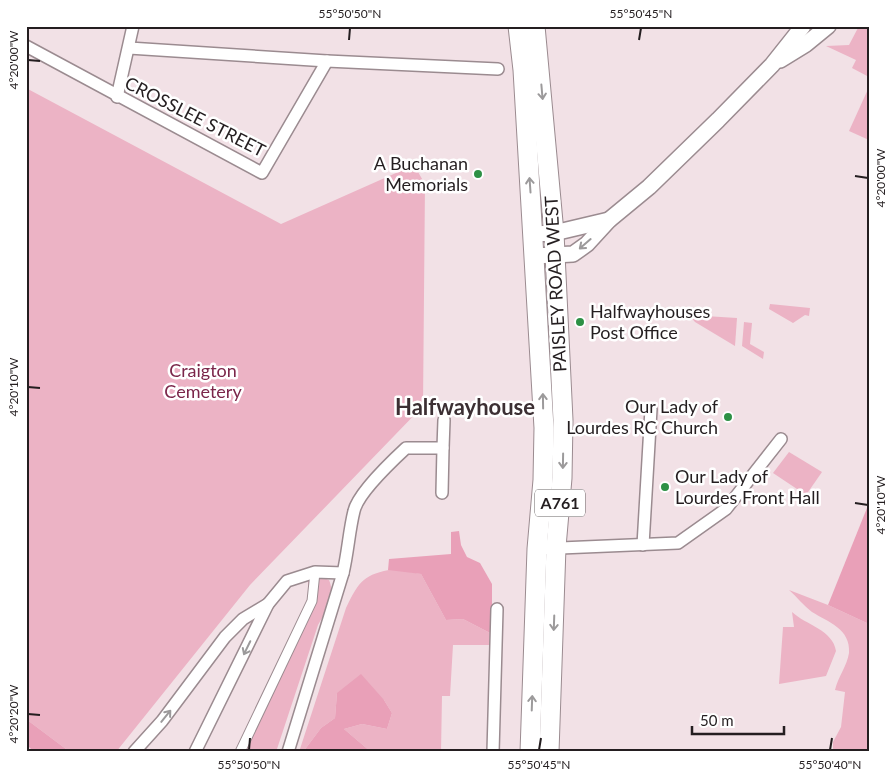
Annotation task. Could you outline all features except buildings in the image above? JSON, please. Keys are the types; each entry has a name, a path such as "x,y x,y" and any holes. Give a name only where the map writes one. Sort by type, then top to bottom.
{"main road":[{"name":"PAISLEY ROAD WEST","path":"518,26 532,69 554,233 563,434 562,478 556,547 549,752"},
{"name":"PAISLEY ROAD WEST","path":"530,752 537,550 543,480 544,428 534,256 532,69 535,26"}],"street":[{"path":"118,97 133,26"},
{"path":"534,256 572,254 586,244 609,220 649,187 772,65 803,26"},
{"path":"772,65 806,44 828,26"},
{"name":"CROSSLEE STREET","path":"26,46 262,173 327,61"},
{"path":"128,48 327,61 498,69"},
{"path":"534,234 554,233 609,220"},
{"path":"643,545 651,409"},
{"path":"442,492 444,420"},
{"path":"537,550 556,547 678,543 726,510 781,439"},
{"path":"288,752 343,573 350,545 354,509 369,487 406,448 443,448"},
{"path":"195,752 268,604 287,581 315,572 343,573"},
{"path":"240,752 312,601 315,572"},
{"path":"134,752 162,721 225,637 243,619 268,604"},
{"path":"492,752 497,609"}],"green space":[{"path":"859,26 869,26 869,77 852,68 856,60 826,46 849,45"},
{"path":"869,87 869,140 849,131"},
{"name":"Craigton Cemetery","path":"26,88 281,224 414,165 425,184 423,406 250,585 116,752 70,752 26,719"},
{"path":"770,304 810,308 809,316 805,315 793,323 769,309"},
{"path":"689,315 737,318 735,346 695,322"},
{"path":"744,322 752,323 750,344 764,352 763,359 742,346"},
{"path":"789,452 822,472 806,495 773,473"},
{"path":"394,569 421,574 446,620 463,619 492,634 493,645 453,645 450,696 442,696 441,752 371,752 344,729 362,724 387,729 392,713 384,700 337,693 335,718 321,728 303,752 299,752 346,608 355,591 364,580 376,573"},
{"path":"321,577 329,580 331,598 318,625 276,752 235,752 308,601 308,581 317,581"},
{"path":"789,590 869,624 869,752 833,752 833,742 841,727 845,692 835,690 848,658 849,645 837,627 812,612"},
{"path":"792,612 830,638 836,651 826,676 779,684 783,627 794,627"}],"shaded area":[{"path":"869,503 869,624 828,605"},
{"path":"459,531 461,545 467,557 480,563 492,584 492,634 463,619 446,620 421,574 388,570 389,559 451,554 451,532"},
{"path":"361,674 384,700 392,713 387,729 362,724 344,729 371,752 303,752 321,728 335,718 337,693"},
{"path":"26,719 70,752 34,752 26,744"}],"place":[{"name":"A Buchanan Memorials","path":"478,174"},
{"name":"Halfwayhouses Post Office","path":"580,322"},
{"name":"Our Lady of Lourdes RC Church","path":"728,417"},
{"name":"Our Lady of Lourdes Front Hall","path":"665,487"}],"district":[{"name":"Halfwayhouse","path":"465,407"}]}
